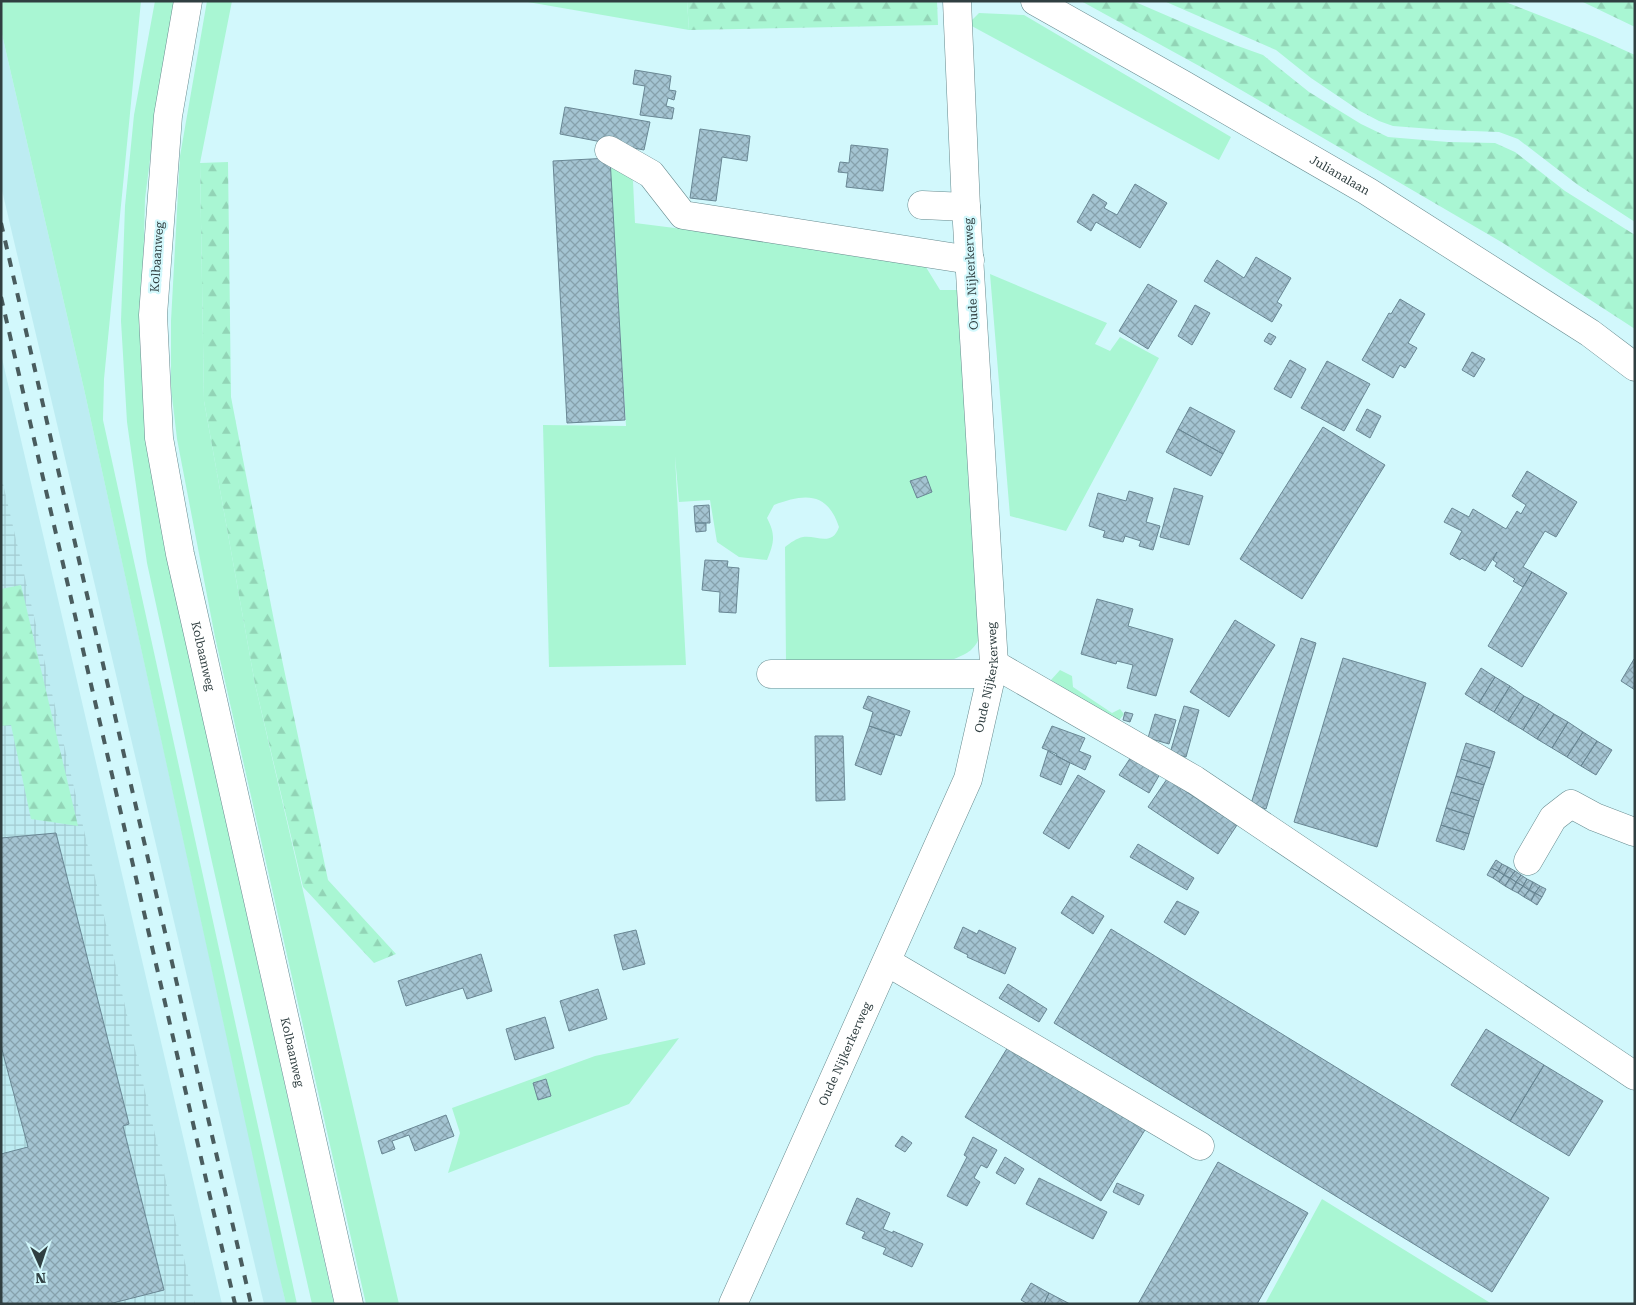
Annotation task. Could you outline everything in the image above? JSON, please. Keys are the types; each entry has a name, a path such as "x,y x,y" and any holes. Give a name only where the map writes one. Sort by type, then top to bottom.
{"street":[{"name":"Kolbaanweg","path":"188,1 168,116 152,315 159,438 180,554 349,1304"},
{"name":"Oude Nijkerkerweg","path":"733,1304 968,779 993,669 966,207 957,1"},
{"name":"Julianalaan","path":"1035,1 1367,191 1590,333 1635,367"},
{"path":"609,150 650,174 683,216 970,260"},
{"path":"922,205 966,207"},
{"path":"770,674 993,669 1195,780 1635,1076"},
{"path":"1528,861 1553,818 1571,804 1595,817 1635,831"},
{"path":"887,962 1200,1146"}],"shaded area":[{"path":"1,30 84,389 286,1304 264,1304 1,186"},
{"path":"1,354 222,1304 190,1304 1,501"},
{"path":"1,475 190,1284 195,1304 1,1304"}],"green space":[{"path":"1,1 141,1 104,379 103,420 297,1304 286,1304 276,1262 84,389 1,30"},
{"path":"155,1 174,1 156,112 145,199 142,314 146,418 165,550 334,1304 312,1304 212,862 147,563 127,422 121,321 125,206 134,115"},
{"path":"207,1 232,1 200,163 204,401 255,684 399,1304 366,1304 215,637 177,439 171,388 171,321 180,156"},
{"path":"522,1 687,1 689,30"},
{"path":"687,1 937,1 938,25 689,30"},
{"path":"1081,1 1133,1 1235,45 1263,55 1309,92 1361,124 1388,137 1448,142 1495,143 1515,152 1565,191 1635,235 1635,329 1503,243 1212,73"},
{"path":"1164,1 1503,1 1595,37 1635,55 1635,222 1578,185 1518,139 1499,132 1393,126 1379,121 1360,111 1311,78 1276,50"},
{"path":"1581,1 1635,1 1635,27 1585,3"},
{"path":"979,13 1024,15 1231,137 1219,160 968,24"},
{"path":"228,162 231,397 275,626 328,880 396,954 374,963 303,887 255,684 204,401 200,163"},
{"path":"610,167 625,167 633,181 635,223 921,259 940,290 961,290 981,635 971,650 954,659 786,663 785,547 803,537 824,539 832,537 839,527 834,515 821,501 813,498 795,499 774,505 767,518 772,529 773,539 767,560 739,557 717,542 710,500 679,502 675,456 686,665 549,667 543,425 626,426"},
{"path":"990,274 1107,323 1095,344 1110,351 1120,337 1159,358 1066,531 1010,516"},
{"path":"21,585 78,826 31,819 11,725 1,726 1,589"},
{"path":"1060,670 1072,676 1073,687 1112,713 1120,709 1124,714 1117,723 1051,680"},
{"path":"679,1038 629,1104 448,1173 460,1133 452,1108 595,1056"},
{"path":"1322,1199 1492,1304 1265,1304"}],"building":[{"path":"635,70 671,76 669,90 676,91 674,100 668,98 666,106 674,108 672,119 640,115 645,86 633,84"},
{"path":"565,107 650,122 644,150 560,134"},
{"path":"700,129 750,136 747,161 722,157 716,201 690,198"},
{"path":"851,145 888,149 883,191 846,187 848,173 838,172 840,162 849,163"},
{"path":"610,158 625,420 567,423 553,161"},
{"path":"1135,184 1167,203 1140,248 1096,222 1091,231 1077,222 1093,194 1107,203 1104,208 1117,215"},
{"path":"1256,257 1291,278 1277,302 1282,305 1272,322 1204,281 1217,260 1244,278"},
{"path":"1148,284 1177,301 1148,349 1119,331"},
{"path":"1400,299 1425,314 1408,343 1417,348 1405,368 1400,365 1393,378 1362,360 1389,313 1391,314"},
{"path":"1195,305 1210,313 1192,345 1178,336"},
{"path":"1269,333 1276,337 1271,345 1264,341"},
{"path":"1472,352 1485,359 1474,377 1462,370"},
{"path":"1290,360 1306,369 1291,398 1274,389"},
{"path":"1327,361 1370,384 1344,431 1301,408"},
{"path":"1190,407 1235,431 1223,454 1178,429"},
{"path":"1367,409 1381,416 1370,438 1356,430"},
{"path":"1323,427 1385,465 1302,599 1240,559"},
{"path":"1178,429 1223,454 1211,476 1166,452"},
{"path":"1527,471 1577,502 1556,537 1545,531 1523,567 1532,572 1523,587 1513,581 1515,579 1495,566 1497,563 1493,560 1497,552 1485,571 1462,558 1460,560 1450,554 1462,531 1444,522 1452,508 1469,517 1473,509 1506,529 1517,511 1521,514 1526,505 1512,496"},
{"path":"926,476 932,492 917,498 910,481"},
{"path":"1174,488 1203,496 1189,545 1160,537"},
{"path":"1129,491 1153,498 1146,522 1160,526 1153,550 1139,546 1141,541 1125,536 1123,542 1103,537 1105,531 1089,526 1098,493 1126,501"},
{"path":"709,505 710,523 695,523 694,506"},
{"path":"695,523 706,523 706,531 696,532"},
{"path":"705,560 728,561 727,567 739,568 736,613 719,612 720,592 702,590"},
{"path":"1532,572 1567,593 1522,667 1488,646"},
{"path":"1097,599 1133,609 1128,626 1173,639 1156,696 1127,688 1133,665 1117,661 1116,664 1081,654"},
{"path":"1235,620 1275,645 1229,717 1190,692"},
{"path":"1301,638 1316,643 1266,809 1251,804"},
{"path":"1343,658 1426,683 1377,847 1294,822"},
{"path":"1635,659 1635,690 1621,681"},
{"path":"1481,668 1495,677 1479,703 1465,694"},
{"path":"1495,677 1510,686 1494,712 1479,703"},
{"path":"1510,686 1524,696 1508,721 1494,712"},
{"path":"868,696 910,711 901,736 869,726 873,712 863,708"},
{"path":"1524,696 1539,704 1523,730 1508,721"},
{"path":"1539,704 1554,714 1537,739 1523,730"},
{"path":"1184,706 1199,710 1186,757 1170,753"},
{"path":"1125,712 1133,714 1130,722 1123,720"},
{"path":"1155,714 1176,720 1169,744 1148,738"},
{"path":"1554,714 1568,722 1552,748 1537,739"},
{"path":"1568,722 1583,732 1567,757 1552,748"},
{"path":"869,726 895,735 881,775 855,765"},
{"path":"1052,726 1085,738 1079,751 1091,756 1085,770 1042,748"},
{"path":"1583,732 1597,741 1581,766 1567,757"},
{"path":"815,736 843,736 845,800 816,801"},
{"path":"1597,741 1612,750 1596,775 1581,766"},
{"path":"1466,743 1495,752 1490,768 1461,759"},
{"path":"1048,751 1070,763 1061,785 1040,776"},
{"path":"1131,757 1160,774 1149,793 1119,775"},
{"path":"1461,759 1490,768 1484,785 1456,776"},
{"path":"1078,775 1105,791 1069,849 1043,833"},
{"path":"1456,776 1484,785 1479,801 1451,792"},
{"path":"1167,779 1237,825 1218,854 1148,807"},
{"path":"1451,792 1479,801 1474,817 1446,808"},
{"path":"1446,808 1474,817 1469,834 1441,825"},
{"path":"1441,825 1469,834 1464,850 1436,841"},
{"path":"56,833 129,1124 123,1126 164,1290 109,1304 1,1304 1,1154 28,1147 1,1046 1,838"},
{"path":"1138,844 1194,878 1187,890 1130,857"},
{"path":"1496,860 1502,864 1498,871 1491,868"},
{"path":"1502,864 1508,867 1504,875 1498,871"},
{"path":"1508,867 1515,871 1510,878 1504,875"},
{"path":"1491,868 1498,871 1493,878 1487,875"},
{"path":"1498,871 1504,875 1499,882 1493,878"},
{"path":"1515,871 1521,875 1516,882 1510,878"},
{"path":"1504,875 1510,878 1505,886 1499,882"},
{"path":"1521,875 1527,879 1523,886 1516,882"},
{"path":"1510,878 1516,882 1512,890 1505,886"},
{"path":"1527,879 1533,882 1529,890 1523,886"},
{"path":"1516,882 1523,886 1518,893 1512,890"},
{"path":"1533,882 1540,886 1535,893 1529,890"},
{"path":"1523,886 1529,890 1524,897 1518,893"},
{"path":"1540,886 1546,889 1542,897 1535,893"},
{"path":"1529,890 1535,893 1531,901 1524,897"},
{"path":"1535,893 1542,897 1537,905 1531,901"},
{"path":"1072,896 1104,916 1093,934 1061,913"},
{"path":"1177,901 1199,912 1185,935 1164,922"},
{"path":"963,927 977,934 979,930 1016,948 1005,974 967,957 968,955 954,948"},
{"path":"1111,929 1549,1198 1492,1292 1054,1023"},
{"path":"636,930 645,964 623,970 614,935"},
{"path":"481,954 492,991 467,999 463,988 406,1006 398,981"},
{"path":"1008,984 1047,1009 1039,1022 999,998"},
{"path":"598,989 607,1019 569,1031 560,1001"},
{"path":"545,1017 554,1048 515,1060 506,1029"},
{"path":"1486,1029 1544,1065 1510,1121 1451,1085"},
{"path":"1011,1042 1148,1125 1101,1201 965,1117"},
{"path":"1544,1065 1603,1101 1569,1156 1510,1121"},
{"path":"546,1079 551,1096 538,1100 533,1083"},
{"path":"446,1115 454,1136 415,1151 409,1135 392,1141 395,1149 382,1154 378,1141"},
{"path":"902,1136 912,1143 905,1152 895,1146"},
{"path":"973,1137 997,1150 987,1168 981,1165 974,1178 980,1182 967,1206 947,1196 967,1157 964,1155"},
{"path":"1005,1157 1024,1169 1015,1184 996,1173"},
{"path":"1218,1162 1308,1213 1257,1304 1138,1304"},
{"path":"1039,1178 1107,1212 1093,1239 1026,1204"},
{"path":"1117,1183 1144,1195 1139,1205 1113,1192"},
{"path":"857,1198 890,1213 883,1229 893,1233 893,1231 923,1244 912,1267 883,1254 886,1248 862,1238 865,1232 846,1224"},
{"path":"1031,1283 1049,1293 1044,1304 1028,1304 1021,1300"},
{"path":"1049,1293 1070,1304 1044,1304"}],"railway":[{"path":"1,223 251,1304"},
{"path":"1,297 235,1304"}]}
